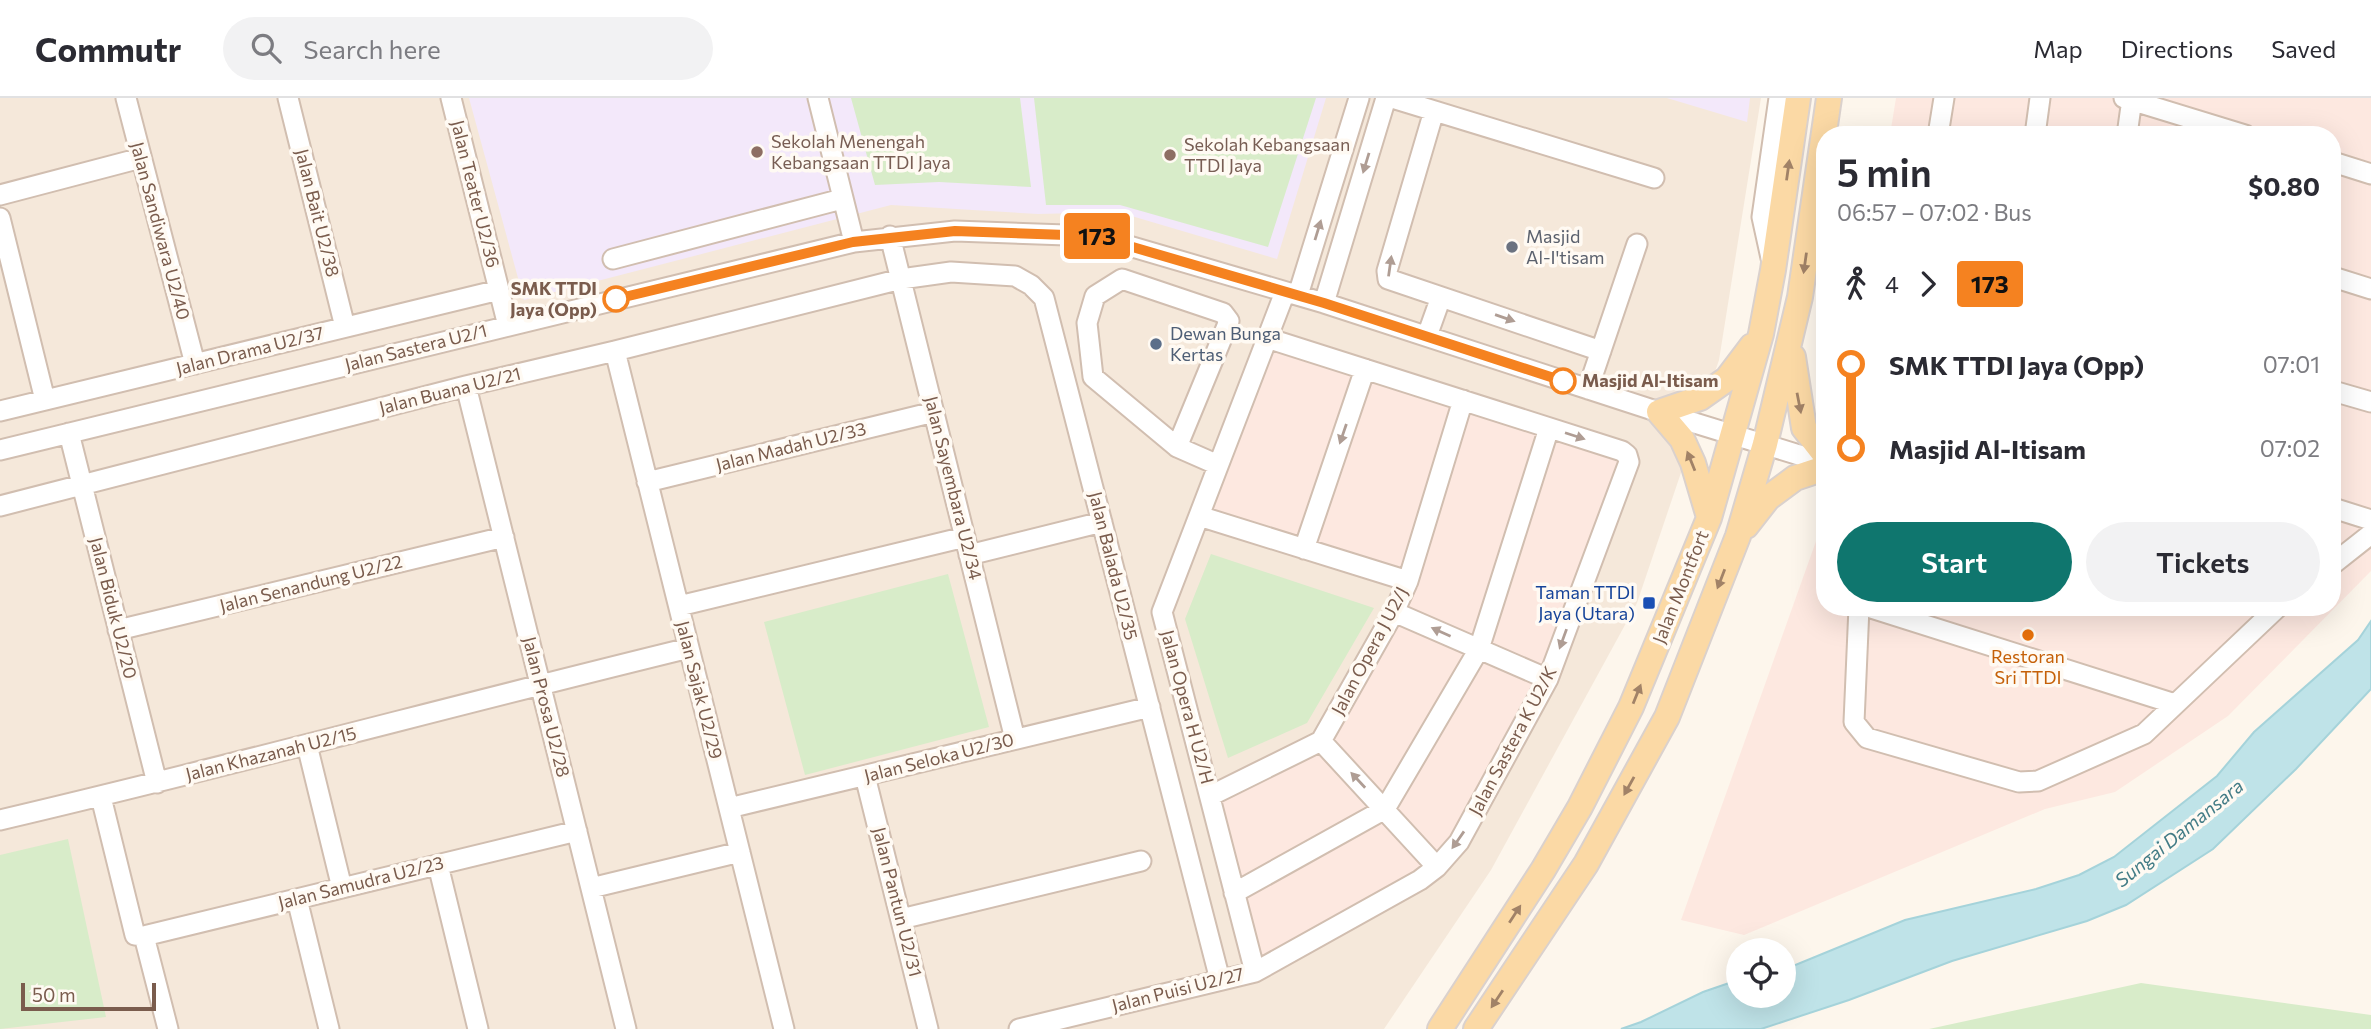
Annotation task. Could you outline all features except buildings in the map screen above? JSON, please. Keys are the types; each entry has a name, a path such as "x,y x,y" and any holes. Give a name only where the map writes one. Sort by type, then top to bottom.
{"main road":[{"name":"Jalan Montfort","path":"1440,1029 1544,870 1580,807 1626,718 1709,518 1761,334 1798,98"},
{"name":"Jalan Montfort","path":"1825,126 1829,98"},
{"name":"Jalan Montfort","path":"1476,1029 1586,864 1667,717 1738,536 1765,444 1791,343 1816,187"},
{"path":"1709,518 1682,439 1659,412 1700,398 1727,379 1761,334"},
{"path":"1791,343 1804,428 1816,444"},
{"path":"1738,536 1768,498 1795,478 1816,469"}],"street":[{"name":"Jalan Sandiwara U2/40","path":"126,98 195,364"},
{"name":"Jalan Bait U2/38","path":"288,98 345,327"},
{"name":"Jalan Teater U2/36","path":"451,98 508,326"},
{"path":"818,98 853,242"},
{"name":"Jalan Opera H U2/H","path":"1255,972 1162,612 1268,338 1292,293 1359,98"},
{"path":"1324,303 1386,98"},
{"path":"1392,98 1654,178"},
{"path":"1773,270 1762,217 1779,98"},
{"path":"1939,126 1944,98"},
{"path":"2036,126 2040,98"},
{"path":"2127,126 2128,99 2216,126"},
{"path":"1434,111 1387,271 1388,279 1601,351"},
{"path":"0,195 141,158"},
{"path":"2341,165 2371,174"},
{"path":"613,259 842,199"},
{"path":"0,218 4,254 45,400"},
{"name":"Jalan Sastera U2/1","path":"0,450 853,242 955,231 1095,236 1324,303 1816,462"},
{"name":"Jalan Sayembara U2/34","path":"890,236 1015,739"},
{"path":"1588,389 1637,244"},
{"name":"Jalan Balada U2/35","path":"901,279 951,272 1015,276 1031,285 1044,298 1220,980"},
{"name":"Jalan Buana U2/21","path":"0,506 466,386 901,279"},
{"path":"1177,447 1229,321 1223,313 1122,279 1095,296 1087,323 1093,377 1177,447 1218,466"},
{"path":"2341,280 2371,289"},
{"name":"Jalan Drama U2/37","path":"0,411 499,290"},
{"path":"1427,336 1440,297"},
{"name":"Jalan Sastera K U2/K","path":"1255,972 1420,880 1437,867 1459,842 1548,679 1629,462 1622,451 1268,338"},
{"name":"Jalan Sajak U2/29","path":"615,351 784,1029"},
{"path":"1304,549 1365,369"},
{"name":"Jalan Prosa U2/28","path":"466,386 626,1029"},
{"path":"2341,393 2371,402"},
{"name":"Jalan Opera J U2/J","path":"1321,741 1408,581 1463,400"},
{"name":"Jalan Madah U2/33","path":"648,482 934,412"},
{"path":"1234,893 1385,809 1479,649 1549,428"},
{"name":"Jalan Biduk U2/20","path":"69,433 157,783"},
{"path":"2341,511 2371,520"},
{"path":"1199,516 1408,581"},
{"path":"679,606 967,546 1102,522"},
{"path":"2341,558 2371,534"},
{"name":"Jalan Senandung U2/22","path":"118,630 504,537"},
{"path":"1394,611 1548,679"},
{"path":"1859,616 1854,722 1867,738 2019,782 2038,781 2144,734 2268,616"},
{"path":"1896,616 2175,704"},
{"name":"Jalan Khazanah U2/15","path":"0,820 307,746 540,684 689,648"},
{"name":"Jalan Seloka U2/30","path":"729,808 1150,707"},
{"path":"1210,796 1321,741 1437,867"},
{"path":"307,746 342,888"},
{"name":"Jalan Pantun U2/31","path":"865,776 928,1029"},
{"path":"101,797 135,935 144,936 168,1029"},
{"name":"Jalan Samudra U2/23","path":"144,936 577,831"},
{"path":"591,888 740,852"},
{"path":"901,919 1141,861"},
{"path":"438,865 478,1029"},
{"path":"297,899 329,1029"},
{"name":"Jalan Puisi U2/27","path":"1019,1029 1255,972"}],"shaded area":[{"path":"0,98 1761,98 1719,360 1637,603 1491,870 1384,1029 0,1029"},
{"name":"Sekolah Menengah Kebangsaan TTDI Jaya","path":"469,98 1326,98 1277,259 1118,212 1038,214 891,205 524,300"},
{"path":"1667,98 1750,98 1747,122"},
{"path":"1896,98 2371,98 2371,571 2341,601 2341,126 1891,126"},
{"path":"1272,346 1620,457 1545,672 1455,836 1429,867 1260,962 1217,800 1330,742 1416,578 1206,513"},
{"path":"1816,541 1816,616 2327,616 2228,716 2115,792 2045,809 1744,935 1681,920"}],"green space":[{"path":"851,98 1020,98 1031,187 939,182 875,185"},
{"name":"Sekolah Kebangsaan TTDI Jaya","path":"1034,98 1316,98 1268,247 1120,205 1046,205"},
{"path":"1211,554 1374,608 1307,723 1228,758 1185,619"},
{"path":"948,574 989,727 805,775 764,622"},
{"path":"68,839 106,1017 0,1029 0,855"},
{"path":"2141,983 2371,1015 2371,1029 1929,1029"}],"water":[{"name":"Sungai Damansara","path":"2371,621 2371,689 2296,769 2213,849 2126,905 2087,921 1952,961 1849,1000 1761,1029 1621,1029 1726,984 1726,1008 1796,1008 1796,965 1905,920 2036,889 2079,875 2114,857 2217,776 2254,732 2358,640"}],"bus line":[{"name":"173","path":"616,299 853,242 890,236 955,231 1095,236 1324,303 1563,381"}],"place":[{"name":"Sekolah Menengah Kebangsaan TTDI Jaya","path":"757,152"},
{"name":"Sekolah Kebangsaan TTDI Jaya","path":"1170,155"},
{"name":"Masjid Al-I'tisam","path":"1512,247"},
{"name":"SMK TTDI Jaya (Opp)","path":"616,299"},
{"name":"Dewan Bunga Kertas","path":"1156,344"},
{"name":"Masjid Al-Itisam","path":"1563,381"},
{"name":"Taman TTDI Jaya (Utara)","path":"1649,603"},
{"name":"Restoran Sri TTDI","path":"2028,635"}]}
